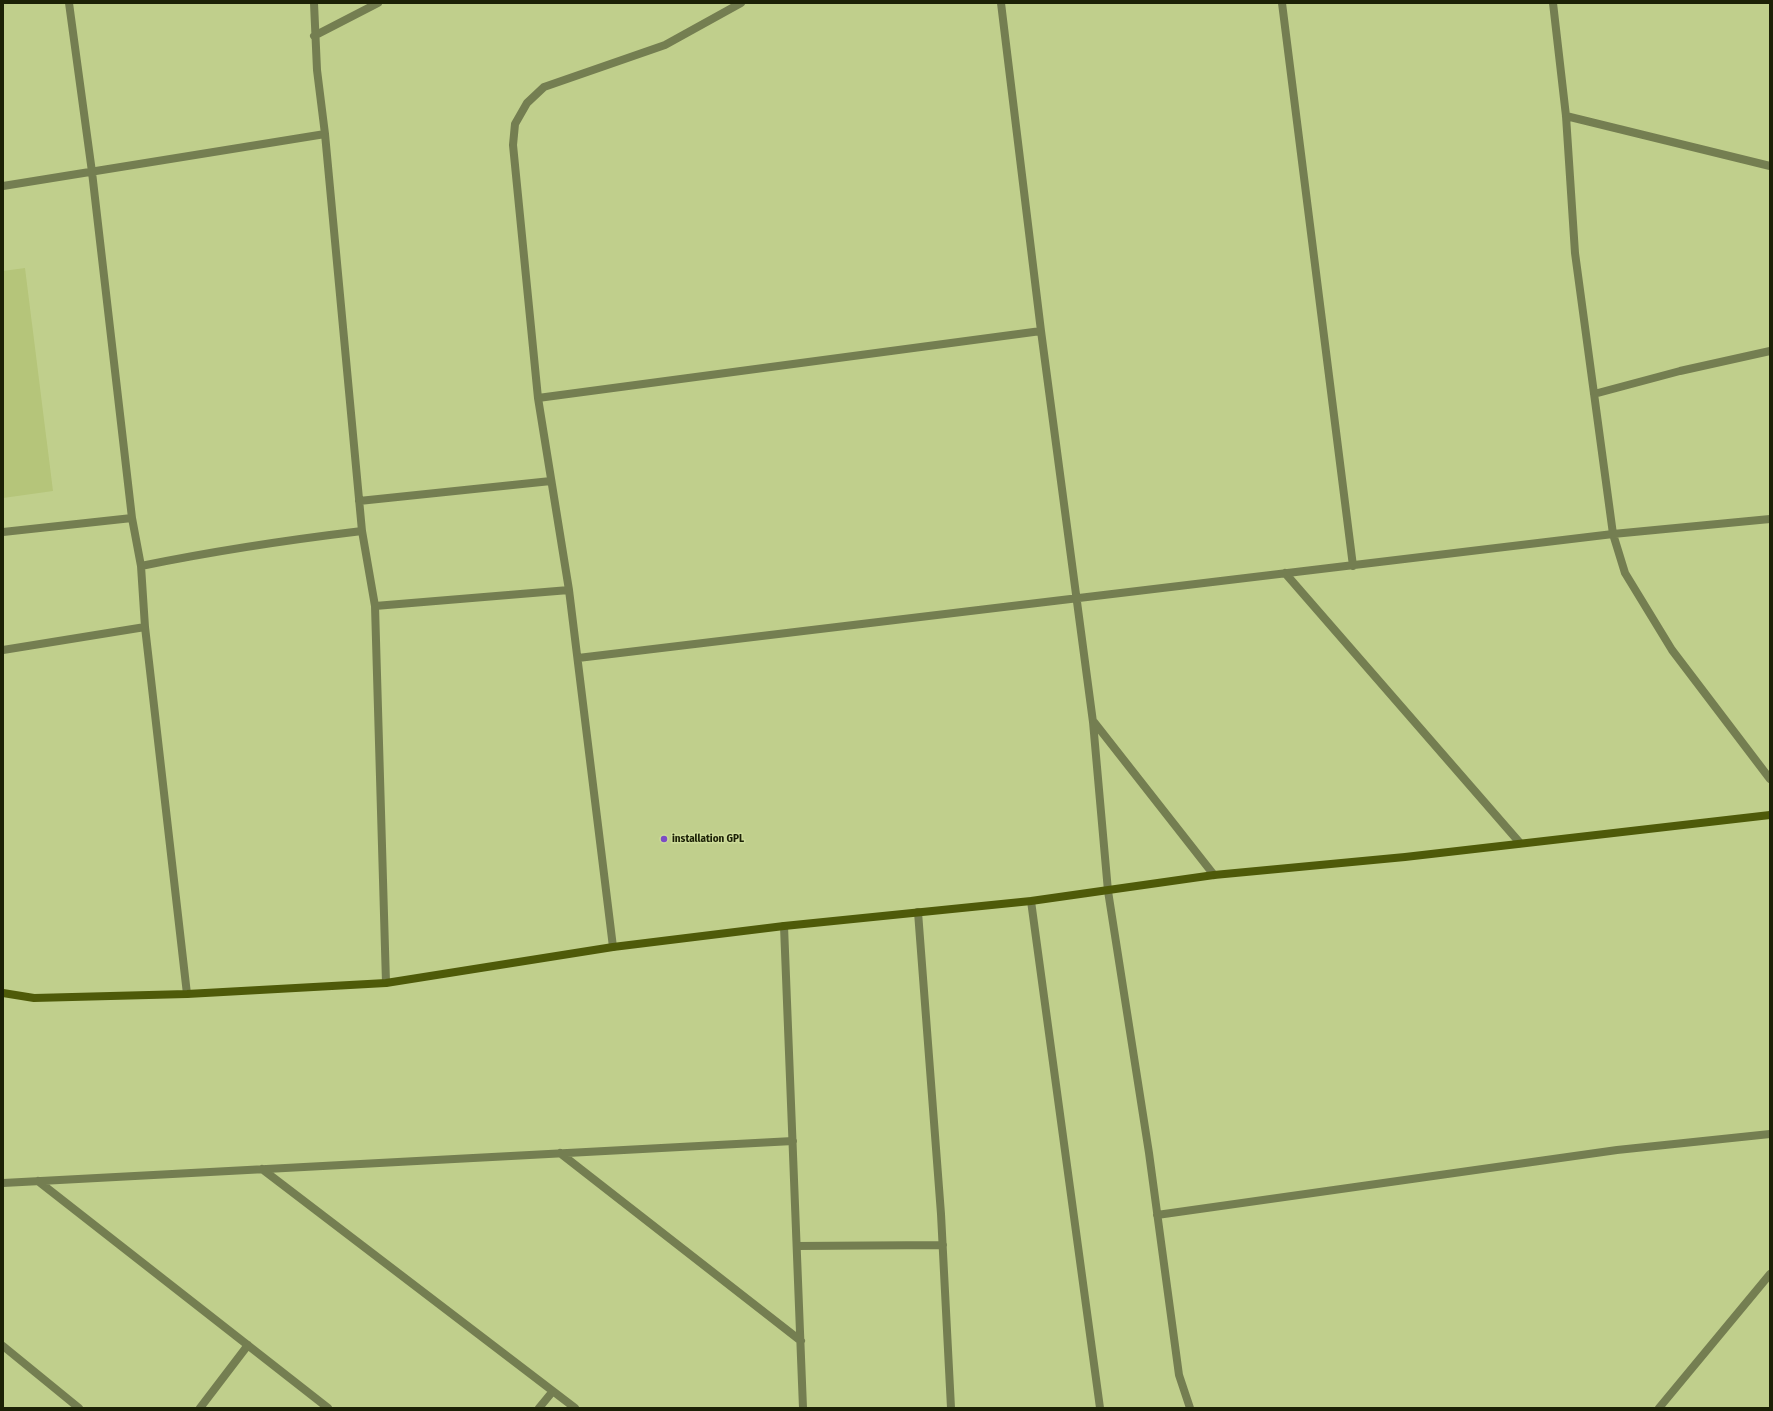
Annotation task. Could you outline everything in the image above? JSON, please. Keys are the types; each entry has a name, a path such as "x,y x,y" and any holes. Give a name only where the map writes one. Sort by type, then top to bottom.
{"main road":[{"path":"3,993 34,998 187,994 386,983 613,947 784,926 1031,901 1214,875 1405,856 1770,815"}],"street":[{"path":"70,3 92,172 132,518 140,566 145,627 187,994"},
{"path":"314,3 314,36 325,134 362,531 375,606 386,983"},
{"path":"314,36 378,3"},
{"path":"613,947 569,590 538,398 513,145 515,124 527,103 544,87 664,45 741,3"},
{"path":"1001,3 1041,331 1078,599 1093,722 1108,891 1149,1153 1156,1215 1179,1375 1190,1408"},
{"path":"1282,3 1353,566"},
{"path":"1553,3 1566,116 1575,253 1613,534 1625,573 1672,650 1770,779"},
{"path":"1566,116 1770,166"},
{"path":"3,186 325,134"},
{"path":"538,398 1041,331"},
{"path":"1594,394 1695,367 1770,351"},
{"path":"359,501 551,481"},
{"path":"3,532 132,518"},
{"path":"578,658 1613,534 1770,519"},
{"path":"140,566 210,552 297,538 362,531"},
{"path":"1285,573 1520,843"},
{"path":"375,606 569,590"},
{"path":"3,650 145,627"},
{"path":"1093,722 1214,875"},
{"path":"1031,901 1100,1408"},
{"path":"918,912 943,1245 951,1408"},
{"path":"784,926 803,1408"},
{"path":"1156,1215 1616,1150 1770,1134"},
{"path":"3,1183 792,1141"},
{"path":"560,1153 800,1341"},
{"path":"262,1169 575,1408"},
{"path":"38,1181 328,1408"},
{"path":"797,1246 943,1245"},
{"path":"1659,1408 1770,1274"},
{"path":"200,1408 248,1345"},
{"path":"3,1346 79,1408"},
{"path":"539,1408 552,1391"}],"shaded area":[{"path":"25,268 53,491 3,498 3,271"}],"place":[{"name":"installation GPL","path":"664,839"}]}
